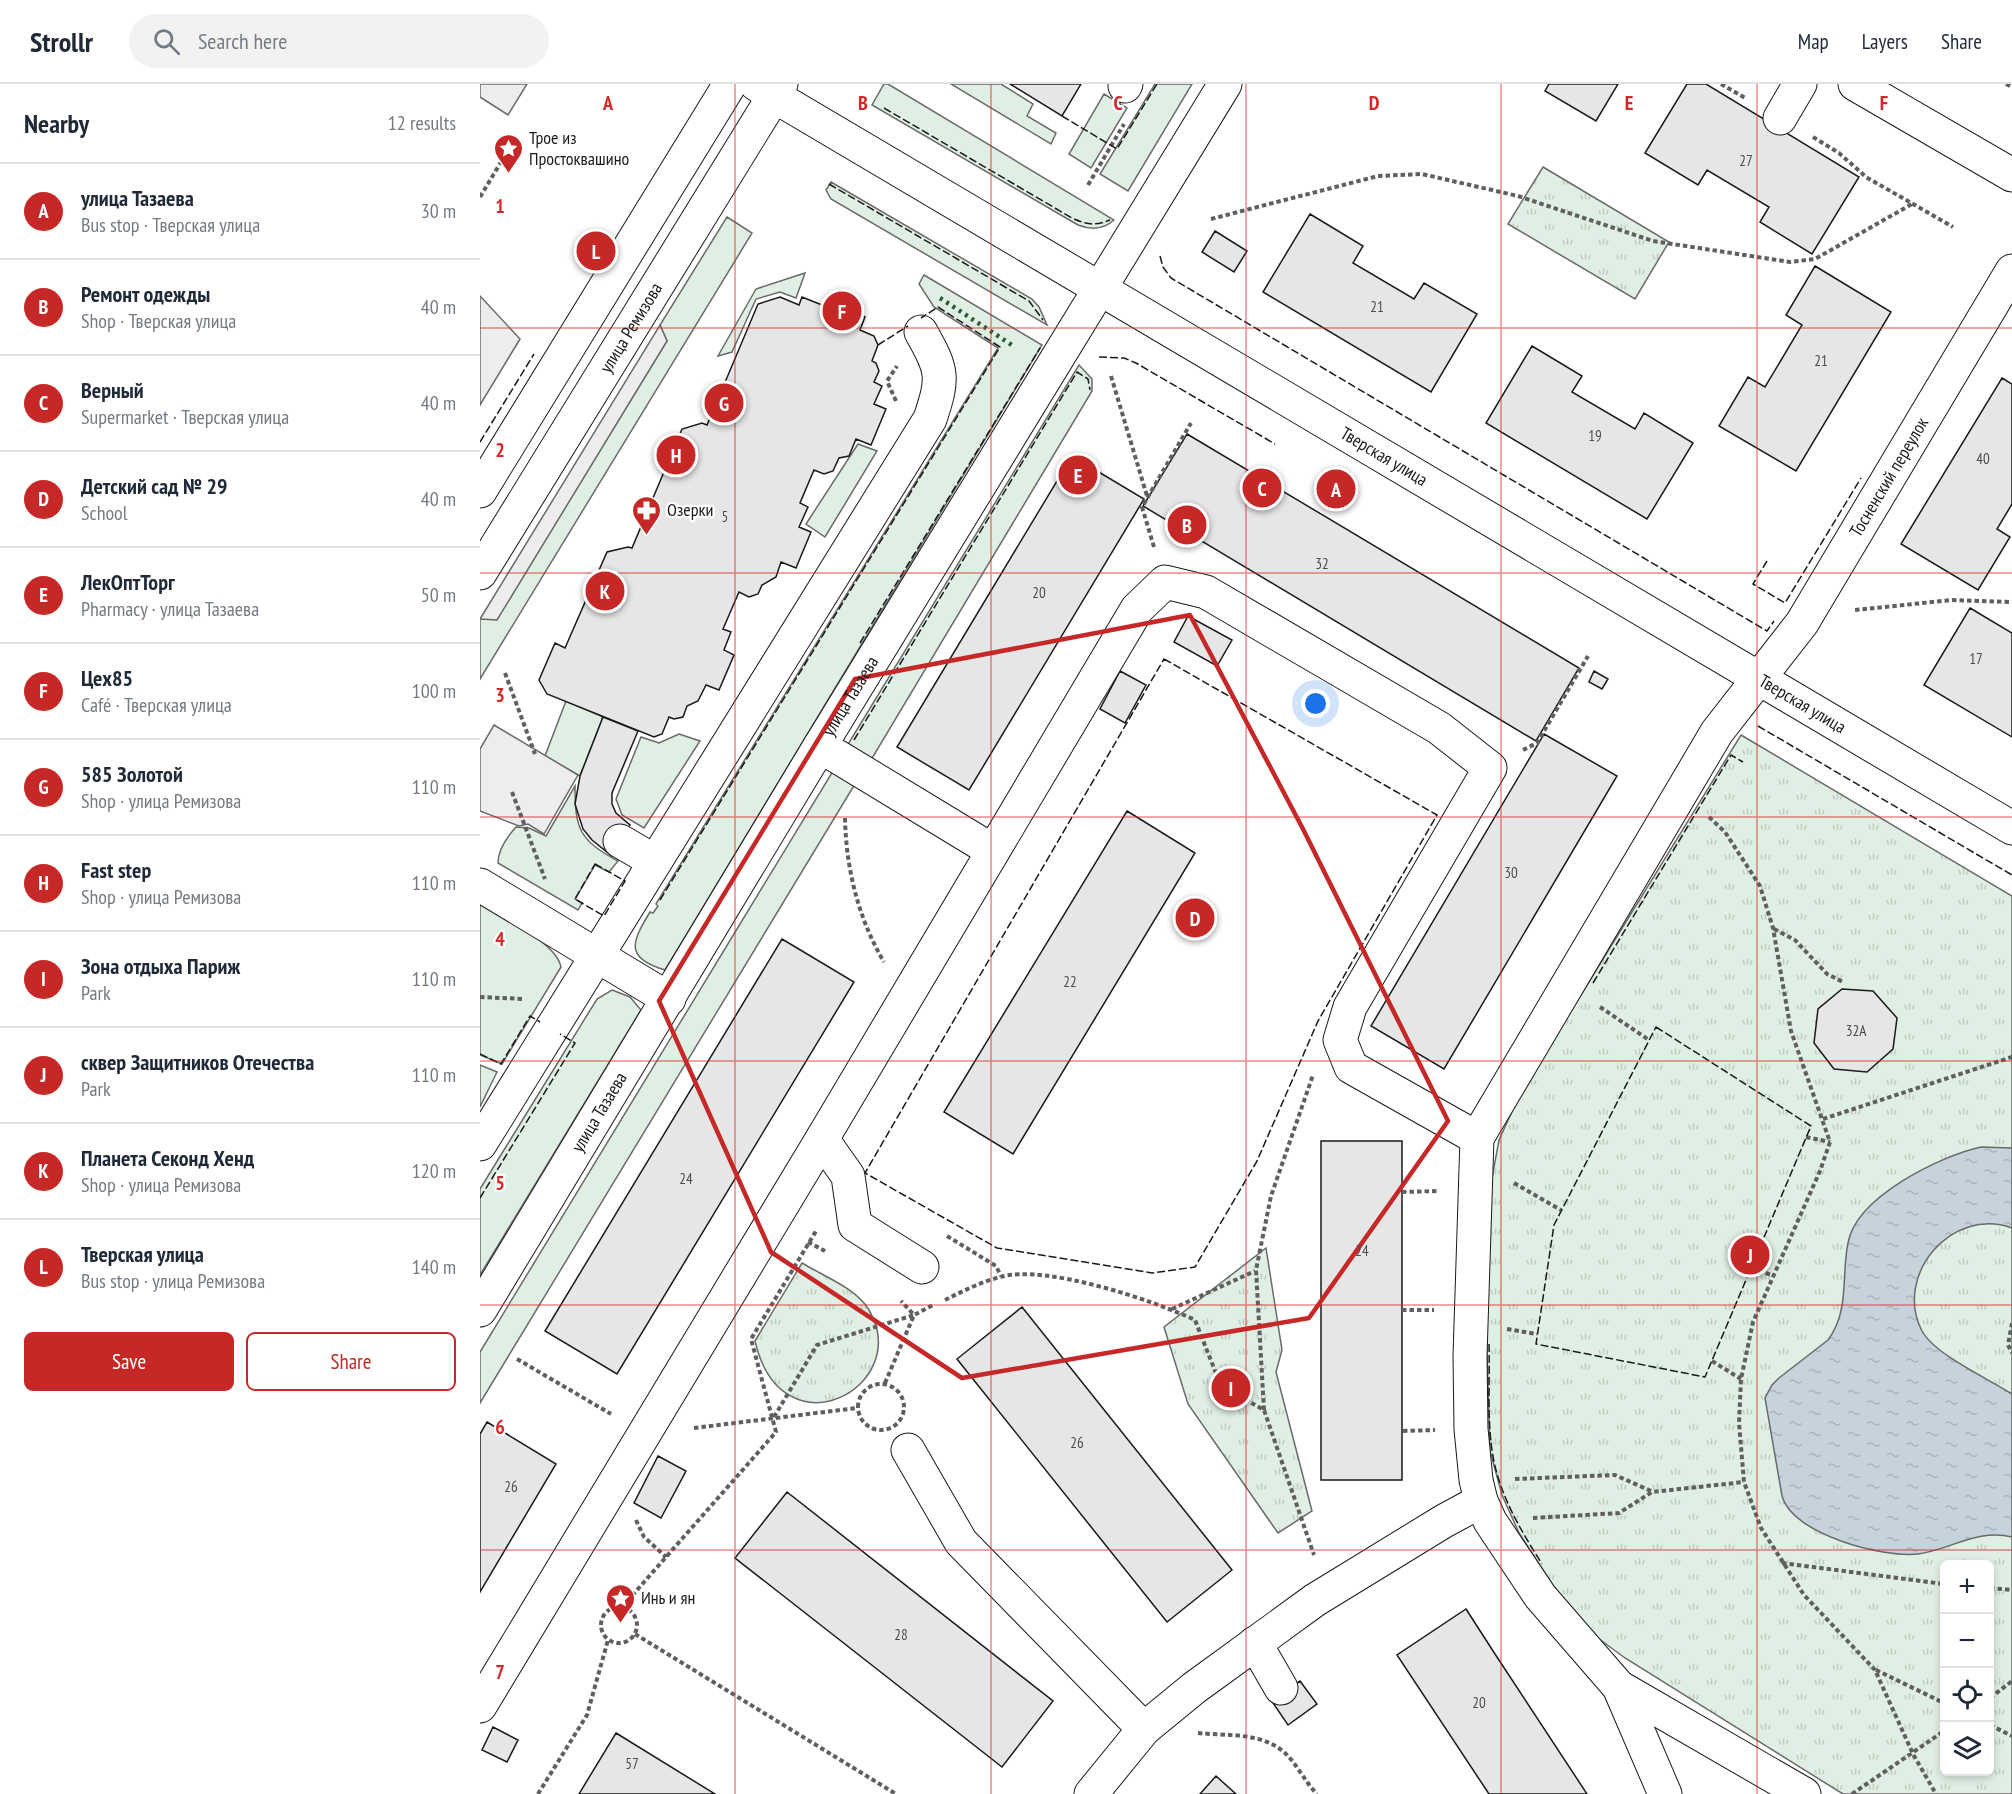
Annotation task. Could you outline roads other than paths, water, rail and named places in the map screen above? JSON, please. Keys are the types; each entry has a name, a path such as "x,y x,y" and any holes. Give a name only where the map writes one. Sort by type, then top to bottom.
{"street":[{"path":"480,491 730,84"},
{"name":"улица Тазаева","path":"480,1310 820,746 1225,84"},
{"path":"1780,118 1800,84"},
{"path":"1855,84 2012,176"},
{"name":"Тверская улица","path":"770,88 1100,290 2012,828"},
{"name":"улица Ремизова","path":"480,573 770,88"},
{"name":"Тосненский переулок","path":"1477,1138 1717,732 1802,623 2012,271"},
{"path":"480,1144 930,419 941,385 935,358 921,332"},
{"path":"480,1706 822,1140 1137,609 1165,582 1206,592 1439,728 1490,768 1350,1007 1340,1040 1351,1067 1477,1138 1470,1356 1471,1430 1482,1501 1540,1596 1619,1687 1665,1794"},
{"path":"820,746 993,851"},
{"path":"620,841 654,861"},
{"path":"480,885 669,999"},
{"path":"822,1140 849,1176 855,1225 922,1267"},
{"path":"908,1450 961,1542 1144,1729"},
{"path":"1091,1794 1144,1729 1255,1643 1315,1600 1444,1521 1482,1501"},
{"path":"1255,1643 1281,1688"},
{"path":"1619,1687 1804,1794"}],"water":[{"path":"1981,1147 2012,1148 2012,1228 1990,1224 1969,1227 1950,1236 1934,1250 1922,1268 1915,1288 1915,1310 1922,1331 1938,1349 2012,1394 2012,1537 1988,1535 1976,1537 1918,1554 1883,1552 1840,1541 1802,1522 1789,1510 1782,1496 1765,1398 1779,1378 1828,1340 1835,1329 1844,1293 1848,1243 1854,1226 1866,1210 1902,1181 1923,1169 1944,1159"}],"place":[{"name":"Трое из Простоквашино","path":"508,174"},
{"name":"Тверская улица","path":"596,251"},
{"name":"Цех85","path":"842,311"},
{"name":"585 Золотой","path":"724,403"},
{"name":"Fast step","path":"676,455"},
{"name":"ЛекОптТорг","path":"1078,475"},
{"name":"Верный","path":"1262,488"},
{"name":"улица Тазаева","path":"1336,489"},
{"name":"Ремонт одежды","path":"1187,525"},
{"name":"Озерки","path":"646,536"},
{"name":"Планета Секонд Хенд","path":"605,591"},
{"name":"Детский сад № 29","path":"1195,918"},
{"name":"сквер Защитников Отечества","path":"1750,1255"},
{"name":"Зона отдыха Париж","path":"1231,1388"},
{"name":"Инь и ян","path":"620,1624"}]}
